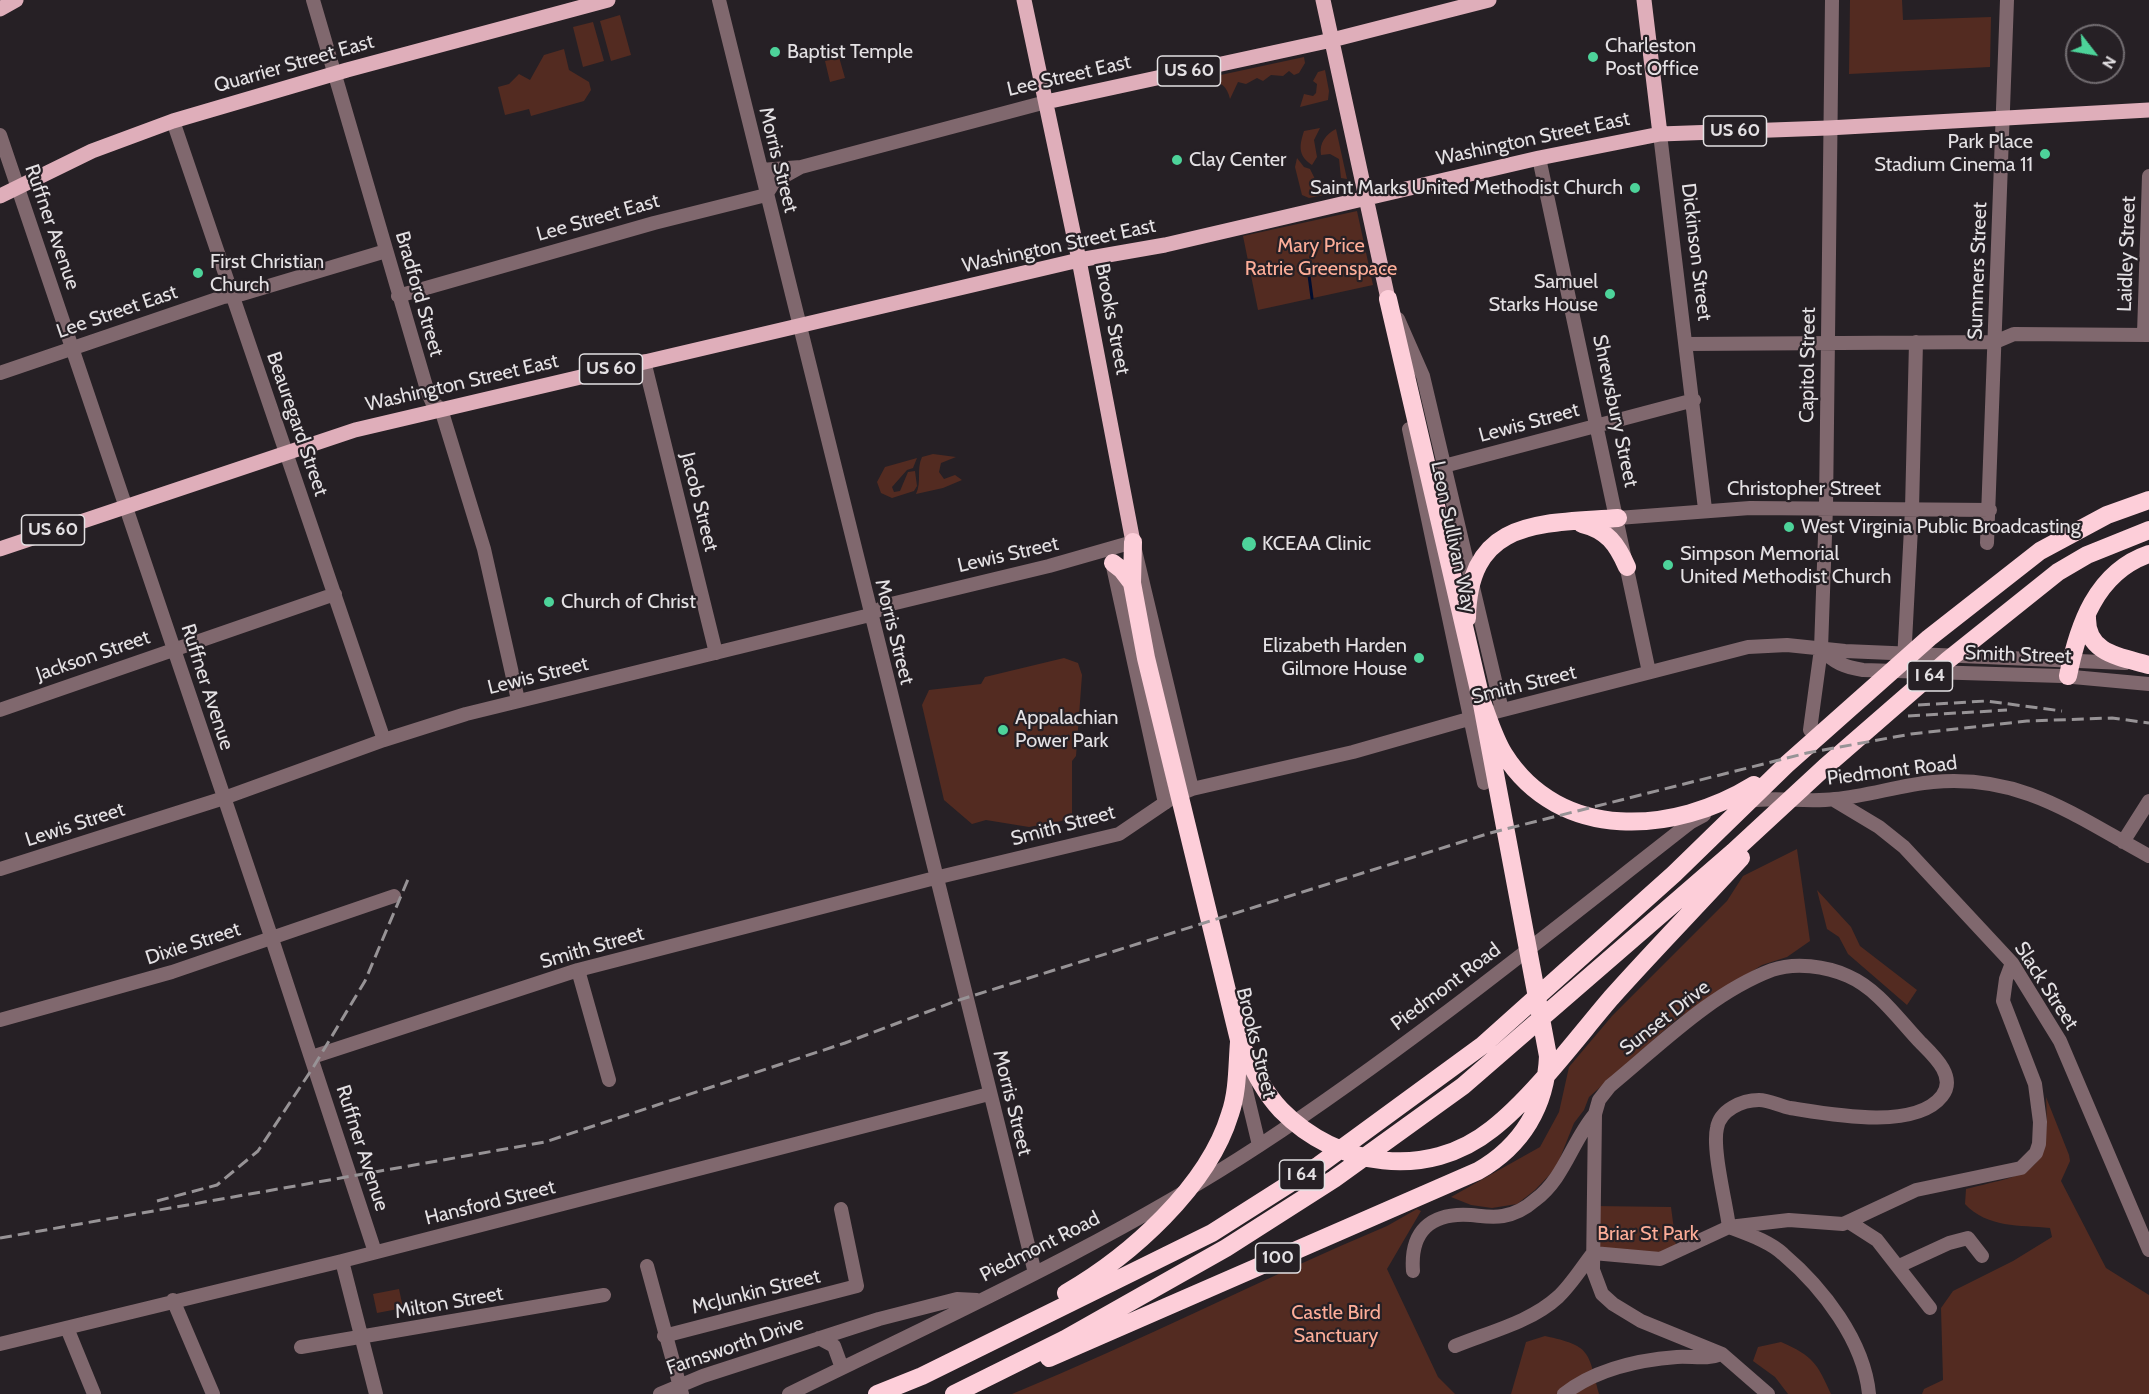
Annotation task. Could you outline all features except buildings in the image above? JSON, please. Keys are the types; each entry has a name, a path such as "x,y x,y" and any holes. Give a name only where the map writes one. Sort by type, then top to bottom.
{"highway":[{"path":"1388,299 1481,699 1504,753 1522,776 1540,792 1562,805 1603,820 1656,821 1699,812 1734,797 1786,765"},
{"name":"I 64","path":"876,1394 922,1376 1212,1233 1319,1165 1483,1045 1674,874 1786,765 1929,638 2040,550 2107,515 2149,500"},
{"path":"1467,640 1467,597 1480,561 1492,546 1508,534 1545,523 1618,518"},
{"path":"1568,522 1599,529 1614,541 1627,567"},
{"name":"I 64","path":"954,1394 1018,1363 1226,1248 1343,1172 1463,1086 1737,856 1825,767 1948,660 2058,572 2087,555 2149,530"},
{"path":"1133,542 1132,583 1146,658 1239,1040 1265,1090 1280,1109 1317,1140 1341,1151 1379,1160 1417,1161 1454,1151 1492,1129 1519,1102 1737,856"},
{"path":"2069,668 2087,616 2108,579 2143,556"},
{"path":"1113,563 1132,583"},
{"path":"2087,616 2089,635 2105,653 2149,665"},
{"name":"100","path":"1018,1363 1053,1358 1478,1171 1506,1154 1525,1129 1544,1092 1548,1056 1481,699"},
{"path":"922,1376 1094,1277 1184,1194 1204,1167 1221,1137 1230,1114 1236,1090 1239,1040"}],"main road":[{"path":"0,9 16,0"},
{"name":"Quarrier Street East","path":"0,196 92,151 173,121 335,74 608,0"},
{"name":"Brooks Street","path":"1024,0 1079,260 1133,542"},
{"name":"Leon Sullivan Way","path":"1323,0 1388,299"},
{"name":"Lee Street East","path":"1046,102 1332,40 1489,0"},
{"name":"Dickinson Street","path":"1644,0 1660,134"},
{"name":"Washington Street East","path":"0,549 355,430 644,361 800,328 1079,260 1166,245 1539,158 1660,134 1828,128 2149,111"}],"street":[{"name":"Bradford Street","path":"313,0 428,393 432,402 441,409 484,549 518,700"},
{"name":"Morris Street","path":"719,0 935,878 1035,1272"},
{"name":"Capitol Street","path":"1810,730 1821,649 1826,507 1828,128 1832,0"},
{"name":"Summers Street","path":"1987,543 2007,0"},
{"name":"Lee Street East","path":"761,170 801,167 1046,102"},
{"name":"Beauregard Street","path":"173,121 384,740"},
{"name":"Dickinson Street","path":"1660,134 1694,400 1705,509"},
{"name":"Ruffner Avenue","path":"0,135 123,506 174,649 312,1057 375,1252"},
{"name":"Shrewsbury Street","path":"1539,158 1598,424 1649,672"},
{"name":"Lee Street East","path":"398,296 654,223 766,195 774,182 801,167"},
{"name":"Laidley Street","path":"2147,334 2149,176"},
{"name":"Lee Street East","path":"0,373 224,297 386,251"},
{"name":"Leon Sullivan Way","path":"1388,299 1423,376 1502,710"},
{"name":"Leon Sullivan Way","path":"1388,299 1393,354 1484,783"},
{"path":"1687,344 1995,342 2014,334 2147,334"},
{"path":"1903,671 1912,509 1916,342"},
{"name":"Jacob Street","path":"644,361 716,652"},
{"name":"Lewis Street","path":"1444,466 1694,400"},
{"name":"Christopher Street","path":"1618,518 1705,509 1826,507 1990,510"},
{"path":"1133,542 1192,789"},
{"name":"Lewis Street","path":"0,869 224,798 384,740 518,700 870,615 887,605 1094,554 1133,542"},
{"path":"1094,554 1113,563 1166,803"},
{"name":"Jackson Street","path":"0,710 335,594"},
{"name":"Smith Street","path":"312,1057 578,970 935,878 1119,834 1192,789 1353,752 1502,710 1767,644 2069,668 2149,684"},
{"name":"Smith Street","path":"1821,649 1832,661 1844,667 1903,671 2149,665"},
{"name":"Piedmont Road","path":"789,1394 1035,1272 1136,1218 1259,1145 1471,994 1691,822 1712,811 1772,797 1834,800 1896,786 1934,782 1990,782 2038,797 2149,856"},
{"name":"Slack Street","path":"1834,800 1879,827 1904,847 2012,963 2057,1034 2149,1250"},
{"path":"2123,842 2149,801"},
{"name":"Dixie Street","path":"0,1020 172,972 394,896"},
{"name":"Brooks Street","path":"1211,951 1259,1145"},
{"path":"1455,1346 1545,1307 1558,1297 1593,1252 1660,1259 1729,1227 1772,1220 1835,1225 1849,1222 1916,1190 2021,1168 2036,1154 2040,1136 2035,1084 2002,1001 2012,963"},
{"name":"Sunset Drive","path":"1729,1227 1716,1130 1723,1115 1734,1106 1761,1100 1787,1107 1872,1117 1894,1116 1930,1108 1945,1093 1948,1085 1941,1065 1873,992 1848,976 1833,970 1810,966 1774,970 1708,1006 1610,1086 1599,1100 1594,1114 1593,1252 1597,1284 1613,1304 1641,1321 1722,1354 1768,1394"},
{"path":"578,970 609,1080"},
{"name":"Hansford Street","path":"0,1344 173,1300 342,1261 989,1094"},
{"path":"1413,1271 1414,1243 1430,1224 1455,1215 1505,1216 1537,1199 1555,1181 1582,1129 1594,1114"},
{"name":"McJunkin Street","path":"664,1336 857,1286 841,1209"},
{"path":"1849,1222 1877,1240 1930,1308"},
{"path":"1729,1227 1783,1253 1827,1300 1860,1357 1867,1376 1869,1394"},
{"path":"1899,1266 1948,1244 1968,1238 1982,1256"},
{"path":"342,1261 376,1394"},
{"path":"647,1266 664,1336 682,1394"},
{"name":"Milton Street","path":"301,1347 604,1295"},
{"path":"819,1338 957,1299 979,1300"},
{"path":"173,1300 213,1394"},
{"path":"67,1328 94,1394"},
{"name":"Farnsworth Drive","path":"660,1394 703,1376 819,1338 834,1346 842,1368"},
{"path":"1564,1394 1598,1374 1645,1359 1687,1357 1704,1359 1722,1354"}],"green space":[{"path":"1850,0 1902,0 1903,20 1991,17 1990,67 1849,74"},
{"path":"620,15 631,55 611,61 600,21"},
{"path":"593,22 604,61 583,67 573,27"},
{"path":"564,49 569,70 589,82 591,90 584,101 531,116 529,109 505,115 498,87 509,84 519,74 530,80 544,55"},
{"path":"839,57 845,78 830,82 825,61"},
{"path":"1304,57 1305,63 1299,73 1294,75 1289,71 1283,76 1271,75 1263,81 1257,78 1246,84 1238,82 1230,99 1224,86 1213,81 1203,82 1202,79"},
{"path":"1325,70 1329,91 1328,100 1300,107 1304,94 1313,96 1316,93 1317,84 1313,81 1318,72"},
{"path":"1320,128 1314,140 1317,157 1312,165 1302,154 1301,141 1304,131"},
{"path":"1336,129 1347,179 1341,178 1339,159 1330,154 1321,155 1324,139"},
{"path":"1297,158 1304,167 1310,169 1315,179 1327,184 1328,190 1338,188 1340,192 1309,198 1302,195 1295,167"},
{"name":"Mary Price Ratrie Greenspace","path":"1357,211 1373,285 1258,310 1243,236"},
{"path":"933,454 956,457 941,463 939,472 944,479 955,475 962,480 943,488 916,494 922,457"},
{"path":"917,458 913,468 907,470 892,487 894,492 900,491 908,472 915,471 917,486 914,491 892,498 881,493 877,482 885,467"},
{"name":"Appalachian Power Park","path":"1064,658 1078,663 1082,675 1076,756 1072,761 1072,819 1029,827 986,820 972,824 944,800 922,705 929,690 981,684 985,677"},
{"path":"1797,849 1810,941 1787,957 1762,965 1677,1019 1589,1097 1584,1110 1574,1123 1556,1168 1535,1190 1517,1204 1492,1208 1471,1205 1451,1197 1540,1147 1559,1112 1569,1067 1612,1016 1727,901 1743,876"},
{"path":"1817,890 1851,927 1860,946 1917,990 1907,1005 1848,954 1839,937 1827,929"},
{"path":"2046,1097 2069,1155 2070,1161 2061,1181 2106,1268 2149,1295 2149,1394 1922,1394 1924,1389 1943,1380 1941,1308 1953,1291 2013,1261 2052,1237 2050,1228 1994,1221 1974,1212 1965,1204 1966,1189 2008,1178 2033,1166 2045,1142"},
{"name":"Briar St Park","path":"1593,1206 1671,1207 1677,1253 1593,1253"},
{"name":"Castle Bird Sanctuary","path":"1417,1209 1421,1211 1387,1269 1438,1377 1455,1394 1012,1394 1387,1226"},
{"path":"399,1289 403,1308 377,1313 373,1294"},
{"path":"1545,1336 1571,1343 1585,1353 1589,1359 1599,1394 1511,1394 1526,1342"},
{"path":"1781,1342 1807,1356 1813,1362 1831,1394 1788,1394 1775,1377 1753,1361 1758,1347"}],"waterway":[{"path":"1308,268 1312,298"}],"railway":[{"path":"1918,705 1986,701 2062,711"},
{"path":"1908,716 2007,710"},
{"path":"0,1238 545,1142 845,1043 956,1001 1490,833 1807,753 1911,734 2027,721 2112,718 2149,723"},
{"path":"157,1201 217,1185 258,1151 314,1066 365,981 409,877"}],"place":[{"name":"Baptist Temple","path":"775,52"},
{"name":"Charleston Post Office","path":"1593,57"},
{"name":"Park Place Stadium Cinema 11","path":"2045,154"},
{"name":"Clay Center","path":"1177,160"},
{"name":"Saint Marks United Methodist Church","path":"1635,188"},
{"name":"First Christian Church","path":"198,273"},
{"name":"Samuel Starks House","path":"1610,294"},
{"name":"West Virginia Public Broadcasting","path":"1789,527"},
{"name":"KCEAA Clinic","path":"1249,544"},
{"name":"Simpson Memorial United Methodist Church","path":"1668,565"},
{"name":"Church of Christ","path":"549,602"},
{"name":"Elizabeth Harden Gilmore House","path":"1419,658"},
{"name":"Appalachian Power Park","path":"1003,730"}]}
